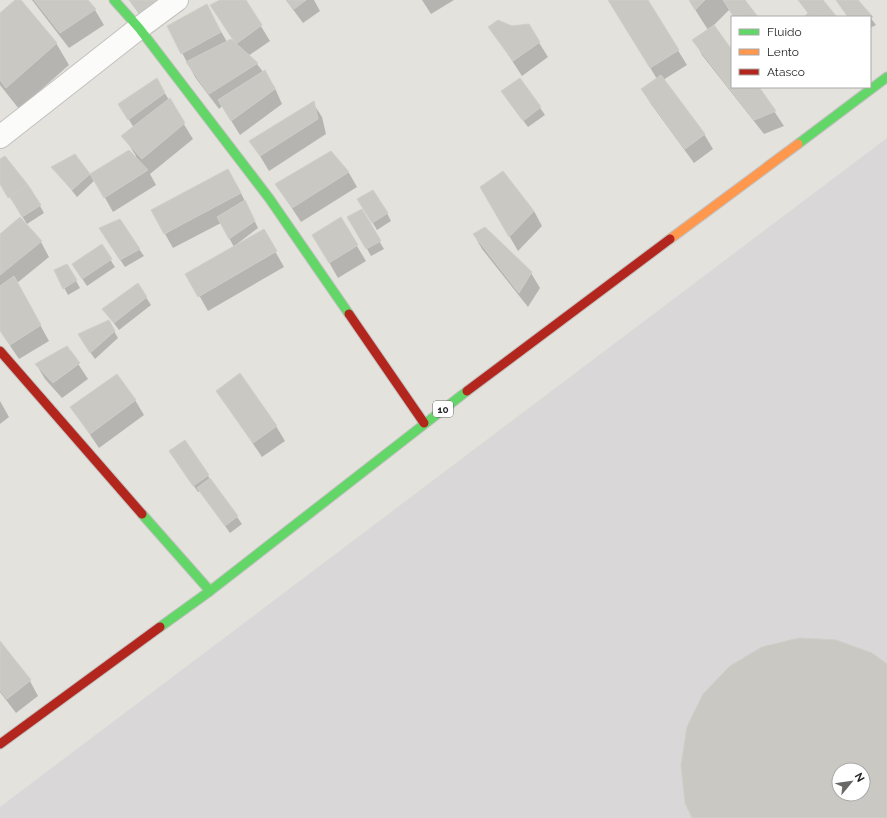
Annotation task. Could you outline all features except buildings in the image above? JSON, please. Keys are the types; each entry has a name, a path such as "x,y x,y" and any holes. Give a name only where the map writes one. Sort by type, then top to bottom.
{"main road":[{"path":"114,0 139,28 269,198 424,423"},
{"name":"10","path":"0,744 210,591 424,423 887,77"},
{"path":"0,351 210,591"}],"street":[{"path":"0,137 177,0"}],"shaded area":[{"path":"887,138 887,818 0,818 0,807"}],"traffic: fast":[{"path":"114,0 139,28 269,198 349,314"},
{"path":"798,144 887,77"},
{"path":"160,627 210,591 467,391"},
{"path":"142,514 210,591"}],"traffic: slow":[{"path":"670,239 798,144"}],"traffic: jam":[{"path":"467,391 670,239"},
{"path":"349,314 424,423"},
{"path":"0,351 142,514"},
{"path":"0,744 160,627"}]}
